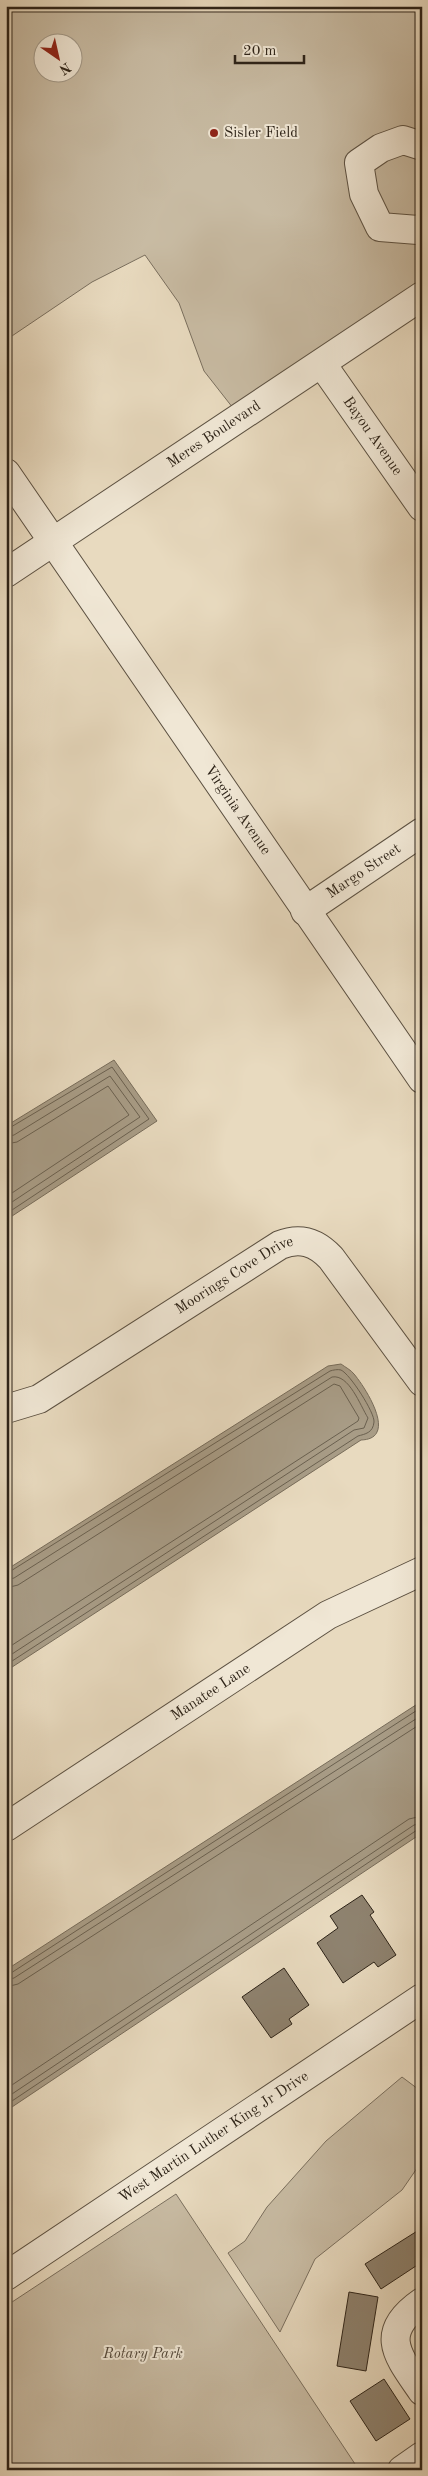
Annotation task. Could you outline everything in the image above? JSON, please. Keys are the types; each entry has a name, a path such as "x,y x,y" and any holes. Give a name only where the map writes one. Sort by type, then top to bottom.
{"street":[{"path":"422,146 403,140 381,148 358,163 364,194 380,227 418,230 422,228"},
{"name":"Meres Boulevard","path":"6,573 422,296"},
{"name":"Bayou Avenue","path":"322,364 422,507"},
{"name":"Virginia Avenue","path":"6,473 422,1079"},
{"name":"Margo Street","path":"305,911 422,832"},
{"name":"Moorings Cove Drive","path":"6,1409 39,1399 280,1245 297,1240 319,1246 331,1258 422,1382"},
{"name":"Manatee Lane","path":"6,1827 328,1615 422,1571"},
{"name":"West Martin Luther King Jr Drive","path":"6,2276 422,1998"},
{"path":"422,2302 403,2317 396,2334 396,2345 398,2355 422,2392"},
{"path":"402,2470 422,2456"}],"green space":[{"name":"Sisler Field","path":"6,6 422,6 422,280 233,408 204,371 179,303 145,255 92,282 6,340"},
{"path":"402,2077 422,2092 422,2161 402,2190 315,2259 280,2332 228,2253 245,2241 267,2207 326,2141"},
{"name":"Rotary Park","path":"176,2194 359,2470 6,2470 6,2306"}],"water":[{"path":"114,1060 157,1121 6,1220 6,1126"},
{"path":"341,1364 351,1371 371,1400 378,1422 377,1431 372,1437 361,1440 6,1671 6,1570 328,1366"},
{"path":"422,1701 422,1833 6,2111 6,1970"}],"building":[{"path":"362,1895 374,1912 370,1915 396,1955 378,1967 374,1962 343,1983 317,1943 338,1928 330,1916"},
{"path":"284,1968 309,2005 289,2019 292,2024 271,2038 242,1997"},
{"path":"422,2228 422,2262 381,2289 365,2264"},
{"path":"349,2292 378,2297 366,2371 337,2366"},
{"path":"384,2379 410,2419 376,2441 350,2401"}],"place":[{"name":"Sisler Field","path":"214,133"}]}
